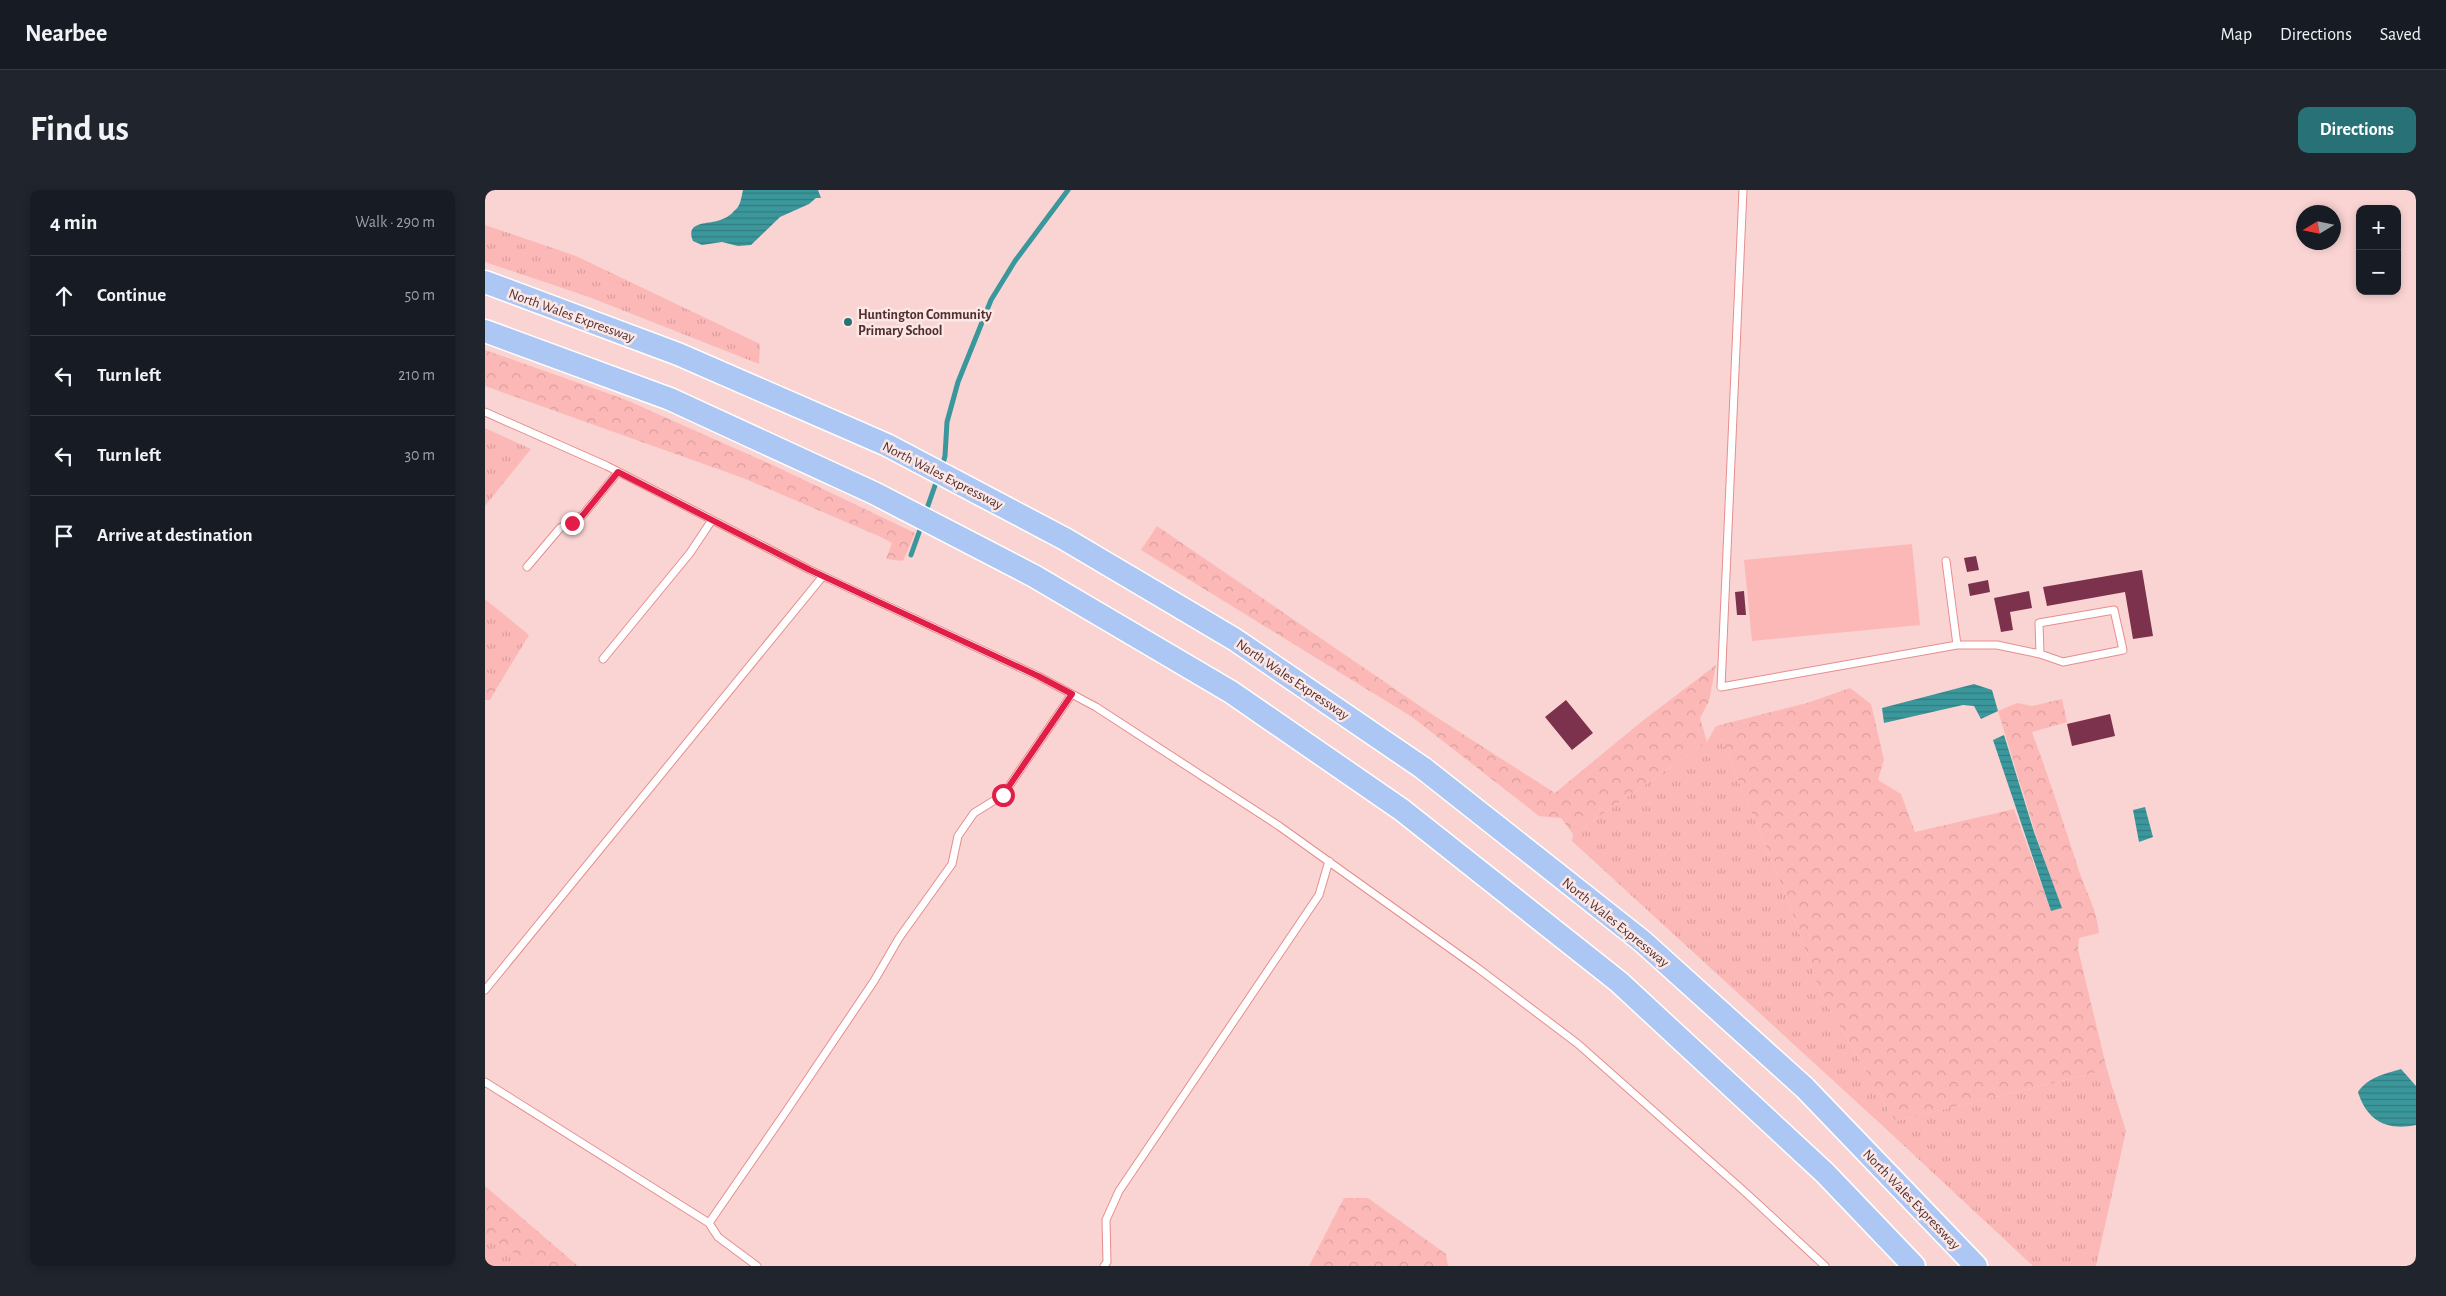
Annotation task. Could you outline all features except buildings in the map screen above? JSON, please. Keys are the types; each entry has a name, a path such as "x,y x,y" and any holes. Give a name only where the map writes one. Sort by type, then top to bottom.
{"highway":[{"name":"North Wales Expressway","path":"485,282 678,354 887,445 1065,538 1234,639 1423,768 1642,941 1805,1088 1976,1266"},
{"path":"485,331 670,399 918,514 1034,576 1231,692 1402,810 1619,982 1825,1173 1914,1266"}],"lane":[{"path":"1743,190 1721,687 1957,645 1997,645 2039,654 2063,662 2123,650 2114,610 2039,623 2039,654"},
{"path":"485,412 618,472 823,576 1038,676 1113,718 1279,826 1329,861 1479,969 1578,1044 1745,1192 1825,1266"},
{"path":"527,567 560,528 583,515 618,472"},
{"path":"603,659 689,553 712,520"},
{"path":"1946,562 1957,645"},
{"path":"485,990 823,576"},
{"path":"709,1223 874,981 899,938 952,864 958,836 974,813 1003,795 1072,694"},
{"path":"1104,1266 1107,1262 1106,1220 1119,1191 1319,895 1329,861"},
{"path":"485,1082 709,1223 718,1237 757,1266"}],"green space":[{"path":"485,225 576,256 760,344 759,364 589,297 485,262"},
{"path":"485,350 624,399 777,467 915,533 903,561 886,559 892,543 881,537 743,478 485,386"},
{"path":"485,428 531,449 485,506"},
{"path":"1157,526 1433,715 1555,793 1641,722 1716,665 1709,701 1700,718 1707,742 1573,834 1561,818 1539,816 1412,717 1141,550"},
{"path":"1912,544 1920,625 1752,641 1744,560"},
{"path":"485,599 529,635 501,681 485,671"},
{"path":"485,671 501,681 490,700 485,700"},
{"path":"1850,688 1871,704 1884,760 1878,780 1901,794 1915,832 2014,809 2051,911 2061,908 2035,832 1998,711 2017,703 2032,706 2062,699 2067,722 2032,732 2098,925 2099,933 2079,938 2078,949 2107,1070 1895,1121 1821,994 1787,898 1716,726 1807,703"},
{"path":"1716,726 1787,898 1821,994 1895,1121 2107,1070 2126,1131 2096,1266 2033,1266 1572,841 1573,834 1707,742"},
{"path":"485,1186 578,1266 536,1266 485,1236"},
{"path":"1344,1198 1368,1198 1446,1254 1448,1266 1309,1266"},
{"path":"485,1236 536,1266 485,1266"}],"water":[{"path":"743,190 818,190 821,198 816,198 809,204 780,217 751,245 738,246 722,242 702,245 693,241 691,235 694,227 720,220 731,214 739,204"},
{"path":"1974,684 1992,690 1998,711 1981,719 1974,706 1963,705 1884,723 1882,708"},
{"path":"2004,735 2034,832 2062,908 2051,911 1993,740"},
{"path":"2145,807 2153,837 2139,842 2133,810"},
{"path":"2401,1069 2416,1086 2416,1125 2396,1126 2379,1122 2367,1110 2358,1092 2372,1079"}],"waterway":[{"path":"942,467 945,456 947,422 958,382 991,300 1015,261 1068,190"},
{"path":"925,514 938,477"},
{"path":"911,555 922,524"}],"place":[{"name":"Huntington Community Primary School","path":"848,322"}],"route":[{"path":"572,523 583,515 618,472 810,570 1038,676 1072,694 1003,795"}]}
